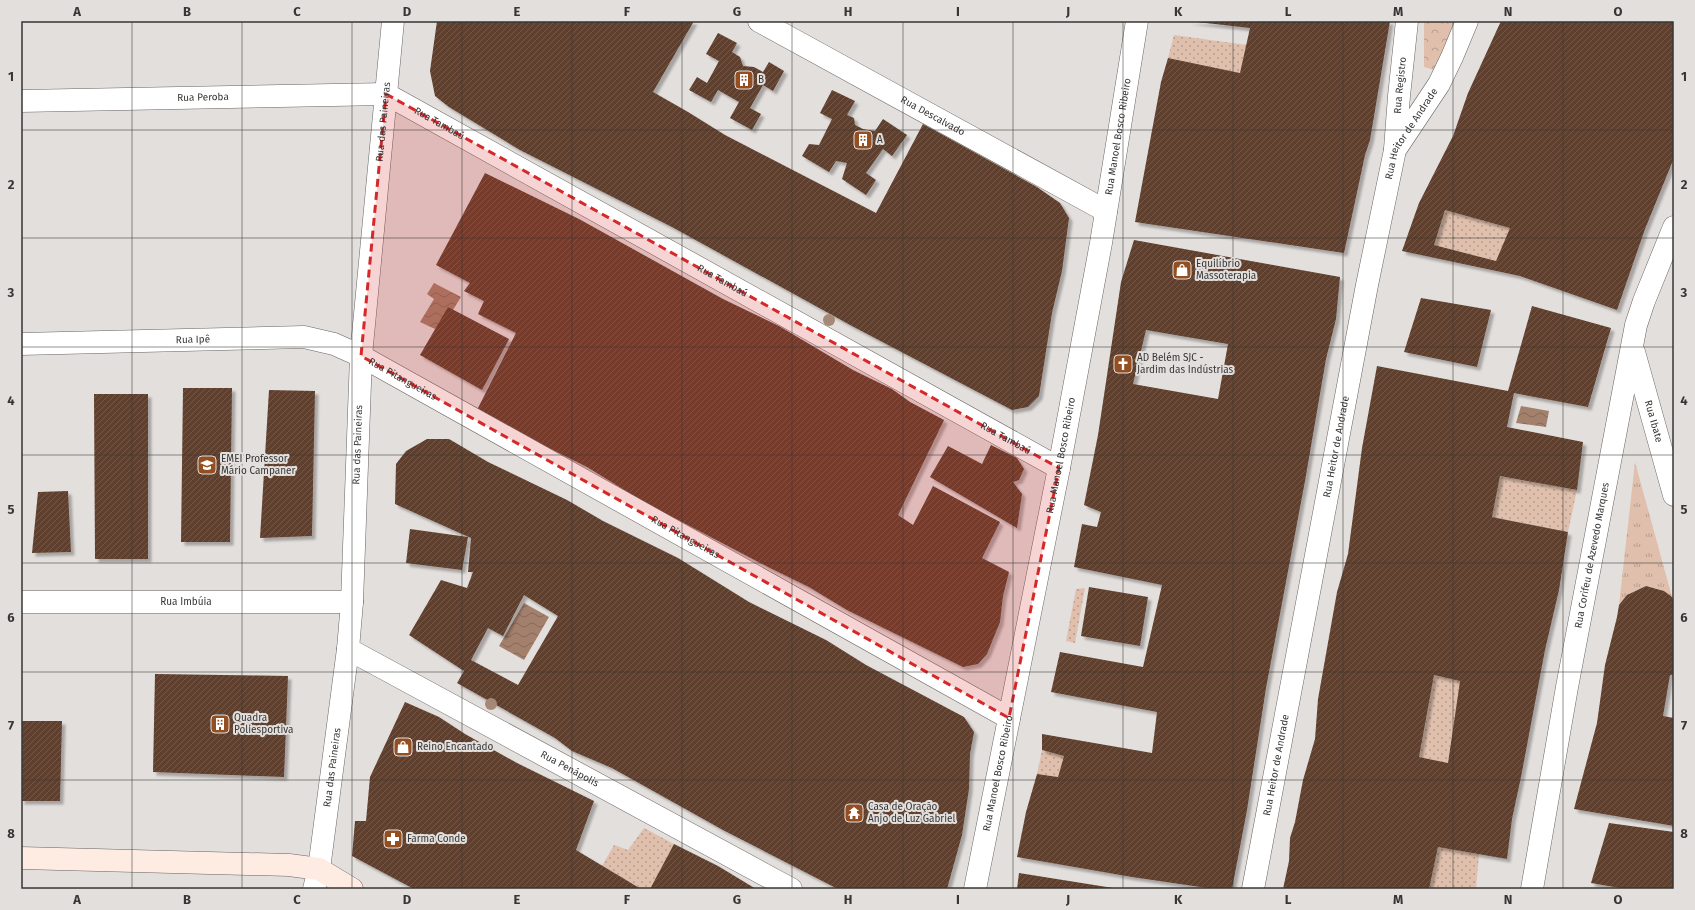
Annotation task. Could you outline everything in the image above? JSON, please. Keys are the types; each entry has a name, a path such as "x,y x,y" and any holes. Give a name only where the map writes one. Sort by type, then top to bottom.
{"main road":[{"path":"21,858 289,865 316,879 352,889"}],"street":[{"name":"Rua das Paineiras","path":"316,879 348,649 352,602 361,356 393,21"},
{"name":"Rua Descalvado","path":"759,21 1106,211"},
{"name":"Rua Manoel Bosco Ribeiro","path":"975,889 1010,718 1106,211 1137,21"},
{"name":"Rua Registro","path":"1395,150 1407,21"},
{"name":"Rua Heitor de Andrade","path":"1253,889 1367,285 1395,150 1439,84 1467,21"},
{"name":"Rua Peroba","path":"21,101 386,94"},
{"name":"Rua Tambaú","path":"386,94 1058,468"},
{"name":"Rua Corifeu de Azevedo Marques","path":"1532,889 1567,687 1636,325 1644,301 1674,227"},
{"name":"Rua Ipê","path":"21,344 304,337 334,344 361,356"},
{"name":"Rua Ibate","path":"1633,347 1674,495"},
{"name":"Rua Pitangueiras","path":"361,356 1010,718"},
{"name":"Rua Imbúia","path":"21,602 352,602"},
{"name":"Rua Penápolis","path":"348,649 791,889"}],"highlighted area":[{"path":"386,94 1059,468 1009,718 361,356"}],"green space":[{"path":"1424,21 1456,21 1435,70 1424,67"},
{"path":"1174,35 1247,45 1240,73 1168,58"},
{"path":"1445,210 1510,228 1496,261 1434,245"},
{"path":"1635,462 1672,597 1664,592 1650,587 1631,593 1619,605"},
{"path":"1500,476 1577,490 1568,532 1492,517"},
{"path":"1085,588 1075,643 1066,641 1076,589"},
{"path":"1434,675 1460,681 1448,763 1419,757"},
{"path":"1042,750 1064,756 1058,777 1037,774"},
{"path":"644,828 674,844 650,889 641,889 602,866 614,845 628,850"},
{"path":"1438,847 1479,854 1476,889 1429,889"}],"water":[{"path":"434,283 461,297 453,310 435,329 420,322 434,299 427,294"},
{"path":"1521,406 1549,411 1546,427 1516,423"},
{"path":"524,603 549,617 524,660 499,646"}],"building":[{"path":"437,21 694,21 653,92 725,135 876,213 923,124 1037,187 1060,203 1069,218 1062,271 1052,313 1039,396 1028,407 1012,410 852,326 672,227 520,150 449,107 435,96 430,71"},
{"path":"1188,21 1390,21 1370,140 1365,155 1344,253 1135,222 1161,82 1168,58 1240,73 1250,28"},
{"path":"1501,21 1674,21 1674,158 1645,229 1617,310 1520,276 1402,251 1419,203 1453,136 1468,93","holes":["1445,210 1510,228 1496,261 1434,245"]},
{"name":"B","path":"718,33 737,43 732,52 740,57 743,66 754,67 763,72 769,62 784,71 773,91 763,85 750,108 761,114 752,130 730,118 739,102 718,90 711,102 689,90 697,77 707,83 719,61 706,54"},
{"name":"A","path":"832,90 855,101 847,115 854,118 855,125 863,129 875,131 883,119 907,135 892,156 883,149 866,173 876,180 866,195 842,179 847,163 836,161 829,172 802,156 809,144 819,145 832,119 820,113"},
{"path":"485,173 579,219 723,299 779,326 853,370 892,389 910,402 944,420 898,515 913,525 933,486 1000,522 982,558 1009,572 1003,596 1000,622 987,654 978,664 963,667 847,610 809,587 644,502 587,467 477,410 516,333 478,314 484,301 464,291 470,283 436,265"},
{"path":"1134,240 1340,277 1336,319 1326,359 1305,481 1266,688 1247,810 1232,889 1214,889 1132,877 1017,857 1026,812 1037,774 1058,777 1064,756 1042,750 1042,734 1152,753 1157,712 1051,692 1060,652 1143,667 1162,585 1074,567 1082,524 1097,527 1101,512 1084,505 1098,435 1121,282","holes":["1146,330 1228,344 1218,399 1133,384"]},
{"path":"1421,298 1491,310 1477,367 1404,352"},
{"path":"1532,306 1611,328 1588,407 1514,393 1507,427 1583,442 1577,490 1500,476 1492,517 1568,532 1559,590 1545,650 1512,819 1507,859 1438,847 1429,889 1283,889 1289,861 1290,838 1295,822 1303,780 1315,739 1318,699 1337,592 1348,554 1362,448 1377,366 1508,391","holes":["1434,675 1460,681 1448,763 1419,757"]},
{"path":"448,307 509,339 482,390 420,355"},
{"path":"183,388 232,388 230,542 181,542"},
{"path":"269,390 315,391 312,536 260,538"},
{"path":"94,394 148,394 148,559 95,559"},
{"path":"427,439 449,439 488,462 567,500 603,521 678,558 749,602 826,640 866,665 964,717 974,732 970,754 969,789 962,835 947,889 838,889 723,830 612,768 572,751 555,738 457,683 464,671 409,635 441,580 467,588 473,572 468,572 471,538 395,504 396,464 406,451","holes":["524,595 558,616 518,685 471,660 488,628 503,636"]},
{"path":"991,445 1017,458 1024,469 1019,480 1013,482 1022,494 1017,528 930,477 948,446 982,464"},
{"path":"68,491 71,552 32,553 38,492"},
{"path":"410,529 468,537 462,570 406,563"},
{"path":"1646,586 1664,591 1672,597 1674,603 1674,675 1670,675 1663,716 1674,718 1674,826 1574,809 1597,723 1605,665 1619,605 1627,595"},
{"path":"1089,587 1148,597 1140,646 1081,636"},
{"name":"Quadra Poliesportiva","path":"155,674 288,676 284,777 153,772"},
{"path":"405,702 439,717 465,734 517,763 594,801 576,850 641,889 414,889 352,856 355,821 366,821 370,777"},
{"path":"21,721 62,721 60,801 21,801"},
{"path":"1609,823 1674,832 1674,889 1626,889 1591,883"},
{"path":"674,844 718,866 756,889 650,889"},
{"path":"1019,873 1113,888 1113,889 1017,889"}],"place":[{"name":"B","path":"744,80"},
{"name":"A","path":"863,140"},
{"name":"Equilíbrio Massoterapia","path":"1182,270"},
{"name":"AD Belém SJC - Jardim das Indústrias","path":"1123,364"},
{"name":"EMEI Professor Mário Campaner","path":"207,465"},
{"name":"Quadra Poliesportiva","path":"220,724"},
{"name":"Reino Encantado","path":"403,747"},
{"name":"Casa de Oração Anjo de Luz Gabriel","path":"854,813"},
{"name":"Farma Conde","path":"393,839"}]}
